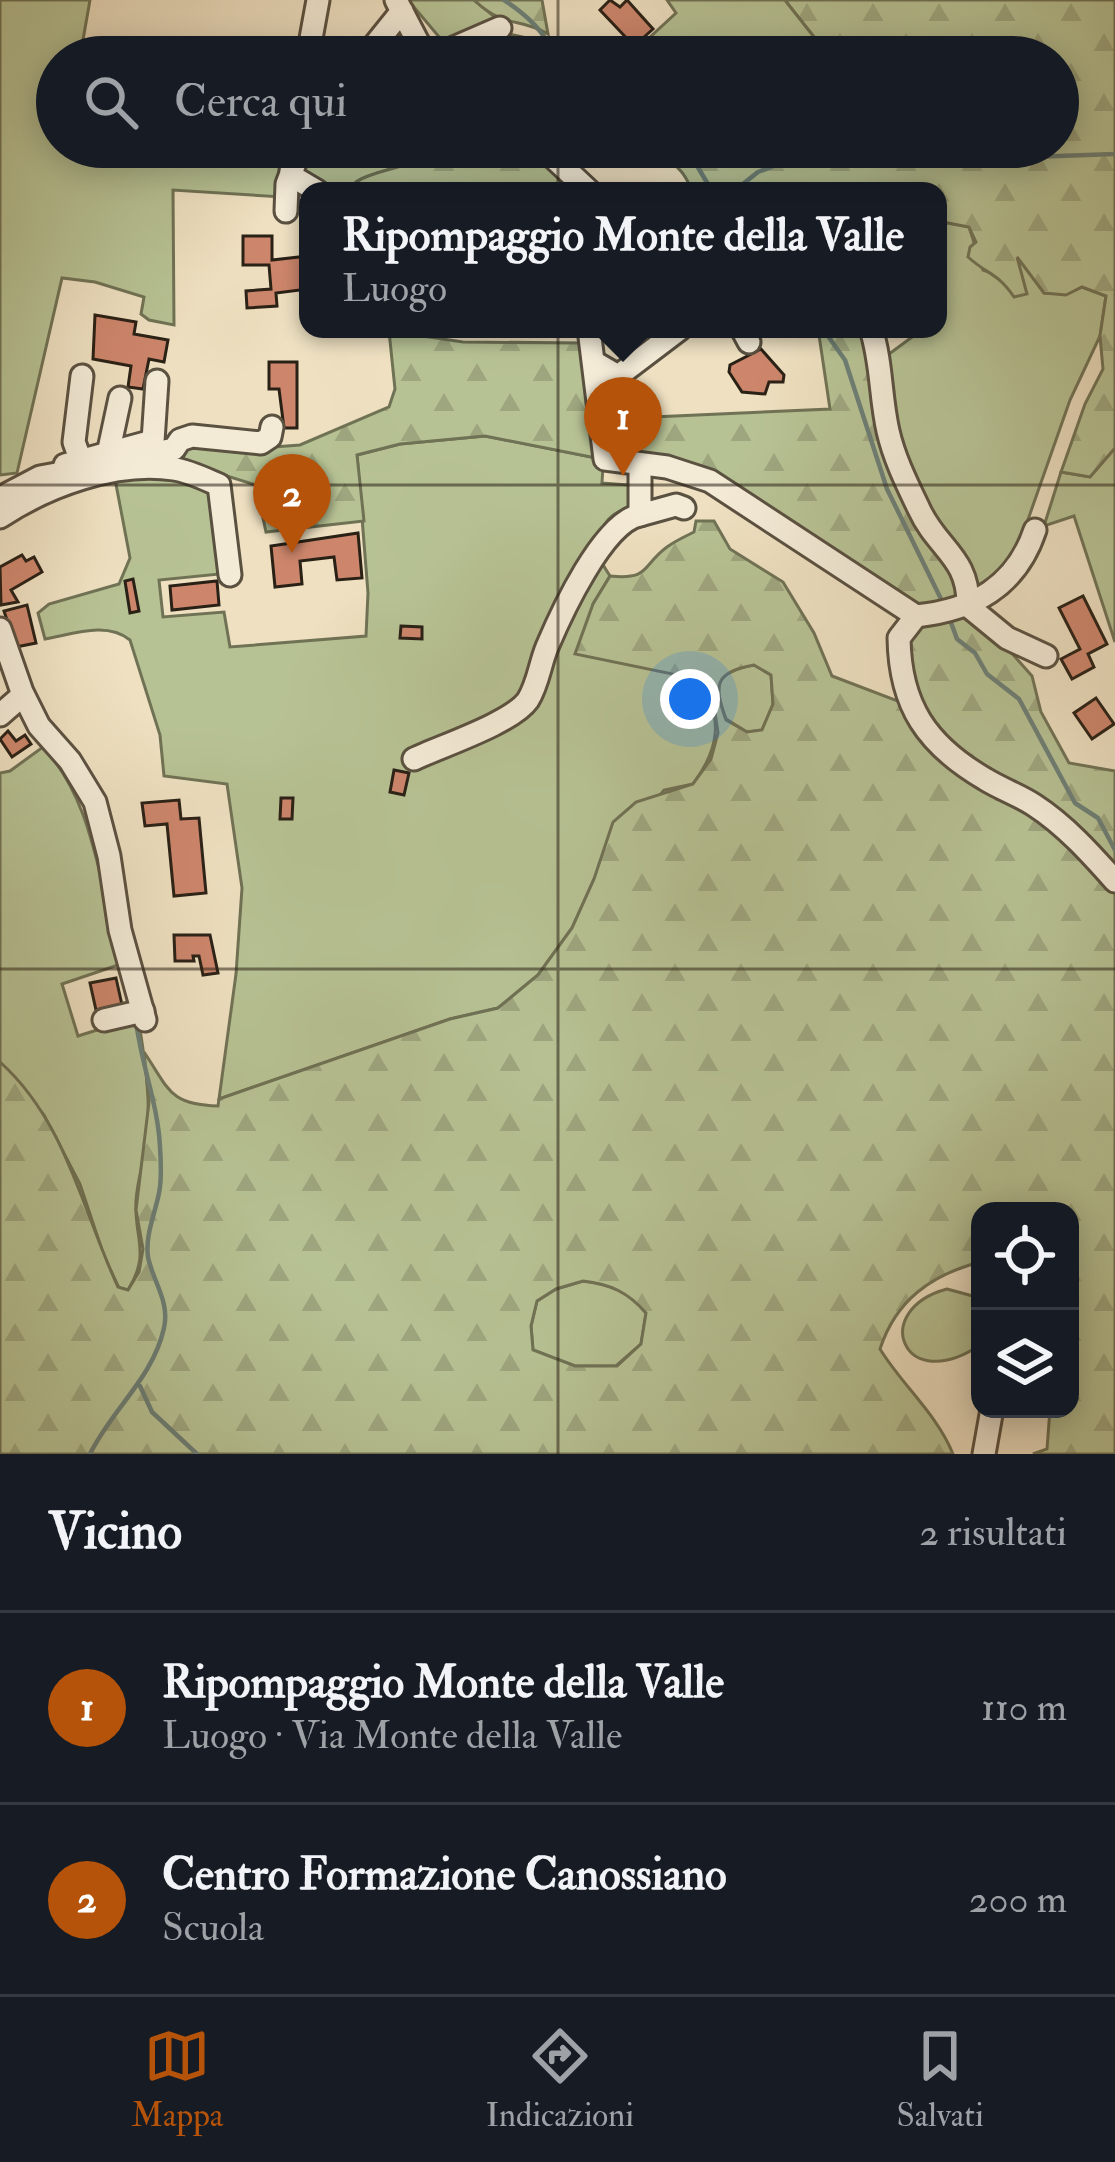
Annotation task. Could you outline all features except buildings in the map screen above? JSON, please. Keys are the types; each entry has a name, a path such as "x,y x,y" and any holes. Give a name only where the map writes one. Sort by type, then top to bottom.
{"street":[{"path":"312,36 319,0"},
{"path":"379,36 399,6 418,36"},
{"path":"481,36 500,28"},
{"path":"290,170 302,182"},
{"path":"286,211 290,170"},
{"path":"591,338 605,464 667,467 710,481 916,616 954,610 1002,586 1034,535 1038,570"},
{"path":"594,362 618,376 668,338"},
{"path":"875,338 897,461 927,527 961,564 968,587 954,610"},
{"path":"81,461 74,442 82,376"},
{"path":"0,479 154,441 157,381"},
{"path":"108,454 119,398"},
{"path":"0,498 40,477 174,449 192,436 261,443 270,437 272,427"},
{"path":"640,465 640,515"},
{"path":"0,518 25,501 84,479 137,469 176,469 219,485 230,575"},
{"path":"414,759 501,719 526,702 566,608 612,552 628,517 676,505 684,508"},
{"path":"954,610 1046,656"},
{"path":"916,616 899,638 901,672 915,718 938,745 981,777 1034,804 1115,881"},
{"path":"0,628 18,693 95,802 139,1015 104,1020"},
{"path":"3,717 18,693"},
{"path":"984,1454 990,1418"}],"green space":[{"path":"0,0 90,0 84,36 36,36 36,168 290,168 282,197 173,190 174,325 141,314 144,297 62,278 17,473 0,475"},
{"path":"408,0 474,0 501,22 465,36 438,36"},
{"path":"474,0 542,0 548,34 495,15"},
{"path":"667,0 785,0 813,36 651,36 676,13"},
{"path":"785,0 1115,0 1115,448 1090,477 1061,472 1103,369 1100,336 1106,296 1082,287 1066,295 1044,293 1017,257 1027,294 1014,297 968,257 976,242 969,227 947,223 947,182 688,182 677,168 1079,168 1079,36 813,36"},
{"path":"302,168 396,168 356,182 311,182 300,177"},
{"path":"393,168 558,168 570,182 356,182"},
{"path":"947,223 969,227 983,270 1000,276 1015,255 1044,293 1066,294 1082,287 1106,296 1100,336 1070,400 1018,548 1001,577 971,601 900,459 885,357 911,338 947,338"},
{"path":"390,338 583,343 596,458 485,436 400,444 357,455 364,521 266,532 256,485 182,462 188,441 247,449 300,445 389,407 395,389"},
{"path":"819,338 869,338 876,400 955,567 963,601 915,608 720,475 609,455 609,419 830,409"},
{"path":"485,436 596,458 603,465 602,483 628,485 630,468 638,506 614,515 600,532 593,549 610,576 593,604 693,678 709,700 715,724 711,752 693,784 664,790 594,879 572,928 538,975 498,1008 450,1019 219,1099 242,888 227,784 164,776 160,735 130,640 100,630 45,639 38,613 49,604 119,584 130,558 115,479 166,476 191,480 211,494 220,574 159,580 163,617 224,612 230,647 366,636 368,593 357,455 400,444"},
{"path":"1115,448 1115,642 1074,516 1044,526 1061,472 1090,477"},
{"path":"696,521 714,521 730,549 783,582 814,633 832,676 900,702 906,636 920,623 964,615 1008,649 1032,676 1041,712 1069,763 1115,771 1115,1454 1033,1454 1047,1449 1049,1418 1079,1418 1079,1202 971,1202 971,1265 931,1282 906,1303 880,1349 938,1426 953,1454 0,1454 0,1062 23,1085 57,1139 118,1287 128,1290 139,1272 143,1249 136,1210 149,1102 144,1052 165,1085 180,1098 218,1106 219,1099 450,1019 498,1008 538,975 572,928 613,822 636,802 693,784 711,759 718,733 714,706 697,679 575,654 593,604 610,576 639,574 667,547 694,532","holes":["754,665 771,675 773,704 762,730 747,732 726,720 719,697 725,676","583,1281 618,1290 646,1313 641,1344 617,1366 575,1366 533,1350 531,1326 537,1301"]},
{"path":"754,665 771,675 773,704 762,730 747,732 726,719 719,688 731,671"},
{"path":"43,747 61,770 86,822 124,963 62,984 78,1036 138,1017 141,1033 148,1130 136,1201 139,1266 128,1290 119,1288 80,1184 44,1115 0,1062 0,773"},
{"path":"583,1281 618,1290 646,1313 641,1344 616,1366 575,1366 533,1350 531,1326 537,1301"},
{"path":"947,1289 971,1296 971,1349 931,1361 915,1356 905,1344 903,1330 908,1314 923,1300"}],"waterway":[{"path":"504,0 544,36"},
{"path":"1079,155 1115,154"},
{"path":"698,168 707,182"},
{"path":"745,182 768,168"},
{"path":"829,338 845,360 887,489 942,601"},
{"path":"949,617 957,639 975,653 987,674 1019,699 1075,803 1098,818 1115,850"},
{"path":"94,840 101,870"},
{"path":"90,1454 142,1378 164,1328 163,1300 147,1249 161,1182 159,1131 136,1021"},
{"path":"140,1386 152,1412 197,1454"}],"place":[{"name":"Ripompaggio Monte della Valle","path":"623,476"},
{"name":"Centro Formazione Canossiano","path":"292,553"}]}
